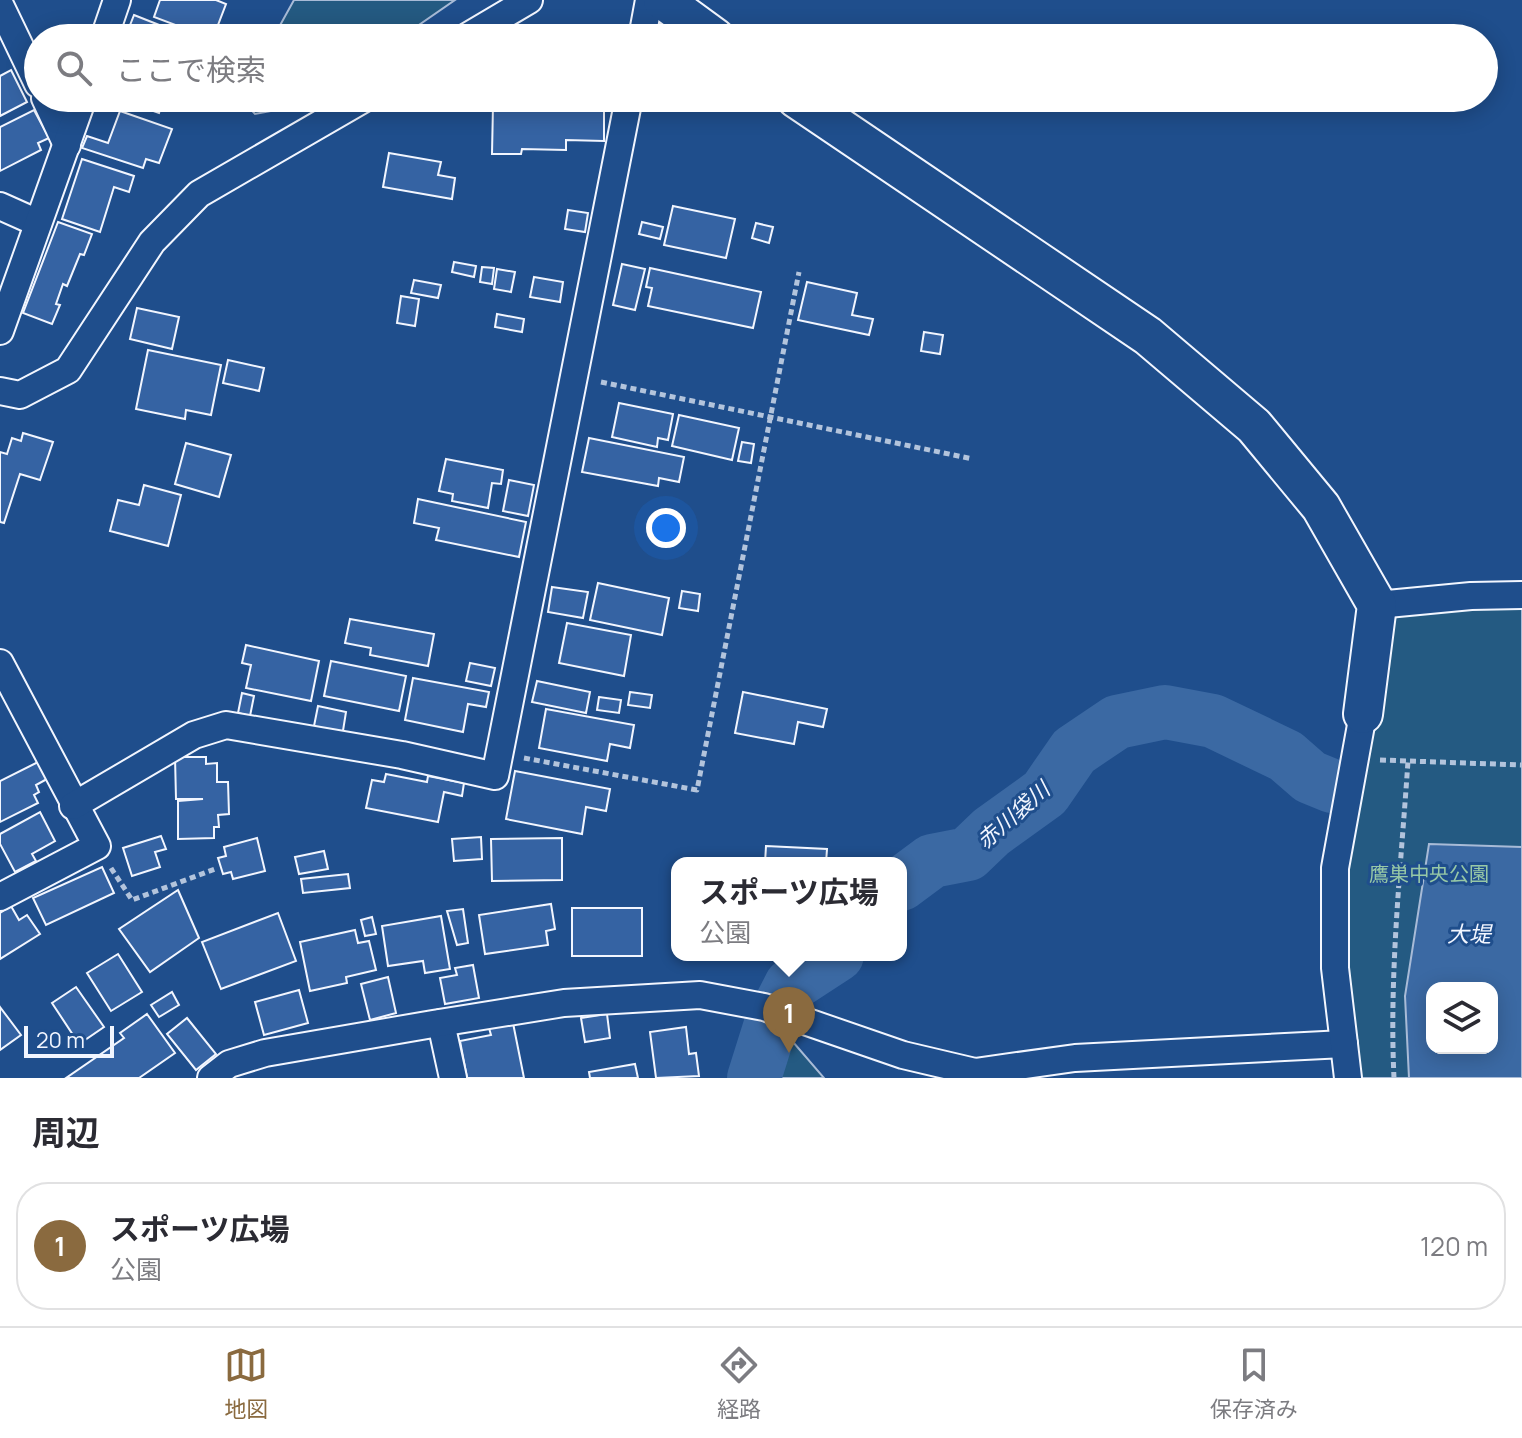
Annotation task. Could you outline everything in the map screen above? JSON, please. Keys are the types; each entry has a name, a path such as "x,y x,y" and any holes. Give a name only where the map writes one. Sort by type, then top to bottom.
{"street":[{"path":"489,24 529,0"},
{"path":"645,24 649,0"},
{"path":"663,0 696,24"},
{"path":"108,24 115,1"},
{"path":"0,5 24,55"},
{"path":"52,112 67,145"},
{"path":"0,331 78,112"},
{"path":"0,391 20,395 68,370 152,242 199,194 341,112"},
{"path":"73,806 194,735 226,725 402,755 495,776 626,112"},
{"path":"817,112 1148,336 1254,426 1321,507 1377,605 1363,714 1335,868 1335,968 1348,1078"},
{"path":"0,206 38,223"},
{"path":"1377,605 1471,596 1522,595"},
{"path":"0,663 73,806 97,846 0,897"},
{"path":"211,1078 229,1064 265,1053 441,1023 564,1003 700,995 764,1007 903,1055 975,1072 1075,1058 1344,1044"},
{"path":"441,1023 453,1078"}],"path":[{"path":"499,753 697,790 799,272"},
{"path":"572,377 973,459"},
{"path":"1355,759 1522,765"},
{"path":"1394,1078 1397,921 1408,761"},
{"path":"97,846 132,900 215,869"}],"green space":[{"path":"294,0 455,0 420,24 281,24"},
{"name":"鷹巣中央公園","path":"1522,595 1522,1078 1348,1078 1335,968 1377,605"},
{"path":"781,1028 824,1078 770,1078"}],"water":[{"name":"大堤","path":"1429,844 1522,847 1522,1078 1409,1078 1405,996"}],"building":[{"path":"160,0 216,0 226,4 218,24 173,24 154,17"},
{"path":"134,15 157,24 130,24"},
{"path":"11,70 24,96 24,104 0,116 0,76"},
{"path":"35,112 49,138 38,143 41,150 0,171 0,127"},
{"path":"120,112 172,129 159,163 146,159 143,168 82,148 87,136 108,143"},
{"path":"493,112 604,112 604,141 566,140 566,150 522,149 521,154 492,154"},
{"path":"389,153 441,162 438,175 455,178 452,199 383,187"},
{"path":"82,159 134,176 129,192 114,187 100,232 62,219"},
{"path":"673,206 735,219 726,258 664,245"},
{"path":"568,210 588,213 585,232 565,229"},
{"path":"58,222 92,234 67,286 63,284 56,304 60,305 52,324 23,313"},
{"path":"642,222 663,227 660,239 639,234"},
{"path":"756,223 773,227 769,243 752,238"},
{"path":"454,262 476,266 474,277 452,272"},
{"path":"622,264 645,269 635,310 613,305"},
{"path":"482,267 494,268 492,284 480,282"},
{"path":"650,268 761,292 753,328 648,306 652,288 646,287"},
{"path":"497,269 515,272 511,292 494,289"},
{"path":"534,277 563,282 560,302 530,297"},
{"path":"414,280 441,285 438,298 411,293"},
{"path":"807,282 857,293 852,315 873,319 869,335 798,320"},
{"path":"401,296 419,299 415,326 397,323"},
{"path":"137,308 179,317 172,349 130,339"},
{"path":"497,314 524,319 522,332 495,327"},
{"path":"924,332 943,335 940,354 921,351"},
{"path":"148,350 221,365 211,415 186,410 185,419 136,409"},
{"path":"228,360 264,368 259,391 223,383"},
{"path":"619,403 673,414 668,440 658,438 657,447 612,437"},
{"path":"679,415 739,428 732,460 672,446"},
{"path":"23,433 53,442 40,480 20,474 4,523 0,522 0,452 7,454 12,438 21,441"},
{"path":"589,438 684,457 679,482 659,478 658,486 582,472"},
{"path":"742,442 754,444 751,463 738,461"},
{"path":"186,443 231,455 219,497 175,484"},
{"path":"446,459 503,470 501,484 492,483 488,508 452,501 453,494 439,491"},
{"path":"509,480 534,485 528,516 503,511"},
{"path":"144,485 181,495 168,546 110,531 118,500 139,505"},
{"path":"418,499 526,522 519,557 436,540 439,528 414,523"},
{"path":"598,583 669,598 662,635 590,620"},
{"path":"552,587 588,592 583,618 548,612"},
{"path":"682,591 700,594 698,611 679,608"},
{"path":"350,619 434,634 428,666 370,655 371,648 345,643"},
{"path":"567,623 631,635 624,676 559,663"},
{"path":"246,645 319,661 311,701 246,688 251,665 242,663"},
{"path":"331,661 406,676 399,711 324,696"},
{"path":"470,663 495,668 491,686 466,681"},
{"path":"413,678 489,692 486,707 468,704 463,732 405,720"},
{"path":"537,681 590,692 586,713 532,702"},
{"path":"630,692 652,695 650,708 628,705"},
{"path":"743,692 827,709 823,727 798,722 794,744 735,733"},
{"path":"242,693 254,696 250,716 238,713"},
{"path":"599,697 621,700 619,713 597,710"},
{"path":"318,706 346,712 342,737 313,731"},
{"path":"546,709 634,725 630,748 610,744 607,761 539,748"},
{"path":"175,757 206,757 206,764 217,763 217,782 228,782 229,814 218,815 219,827 214,827 214,838 178,839 178,801 203,799 176,799"},
{"path":"38,762 47,779 36,785 39,792 34,795 38,803 0,822 0,781"},
{"path":"515,771 610,789 606,811 586,807 582,834 506,819"},
{"path":"386,774 427,782 428,776 464,783 462,796 444,792 438,822 366,808 372,780 384,782"},
{"path":"40,812 55,841 32,854 36,861 15,872 0,844 0,834"},
{"path":"161,836 166,849 155,852 160,867 132,876 123,848"},
{"path":"481,837 482,859 454,861 452,839"},
{"path":"257,838 265,871 233,879 231,872 223,874 218,858 226,856 224,847"},
{"path":"562,838 562,880 492,881 491,839"},
{"path":"766,846 827,849 826,857 765,857"},
{"path":"324,851 328,869 299,874 295,857"},
{"path":"102,867 114,893 46,925 33,898"},
{"path":"348,874 350,888 303,893 301,879"},
{"path":"178,890 199,938 150,972 119,929"},
{"path":"551,904 555,929 546,931 548,945 485,954 479,915"},
{"path":"11,906 19,920 27,915 40,934 0,959 0,913"},
{"path":"572,908 642,908 642,956 572,956"},
{"path":"463,909 468,943 457,945 447,911"},
{"path":"278,913 296,961 221,989 202,942"},
{"path":"441,916 450,969 425,973 423,961 388,966 382,926"},
{"path":"372,917 376,934 365,936 361,920"},
{"path":"355,930 358,943 369,941 376,970 346,977 347,983 310,991 300,942"},
{"path":"118,954 142,992 111,1011 87,973"},
{"path":"473,965 479,998 445,1004 440,978 457,975 455,968"},
{"path":"388,977 396,1013 370,1020 361,984"},
{"path":"76,987 104,1027 79,1044 52,1003"},
{"path":"299,990 308,1023 264,1035 255,1002"},
{"path":"172,992 179,1005 159,1017 151,1005"},
{"path":"0,1007 21,1035 0,1050"},
{"path":"147,1014 175,1053 139,1078 66,1078 124,1038 120,1033"},
{"path":"607,1014 610,1038 585,1042 581,1018"},
{"path":"187,1018 216,1054 196,1070 167,1034"},
{"path":"513,1023 524,1078 467,1078 460,1041 491,1035 489,1028"},
{"path":"686,1027 689,1054 696,1053 699,1076 656,1078 650,1032"},
{"path":"635,1064 638,1078 590,1078 589,1072"}],"waterway":[{"name":"赤川袋川","path":"907,880 932,861 968,854 991,832 1045,793 1074,751 1117,722 1165,712 1213,721 1286,756 1310,777 1332,786"},
{"name":"赤川袋川","path":"754,1078 771,1024 791,985 828,961"}],"place":[{"name":"スポーツ広場","path":"789,1053"}]}
